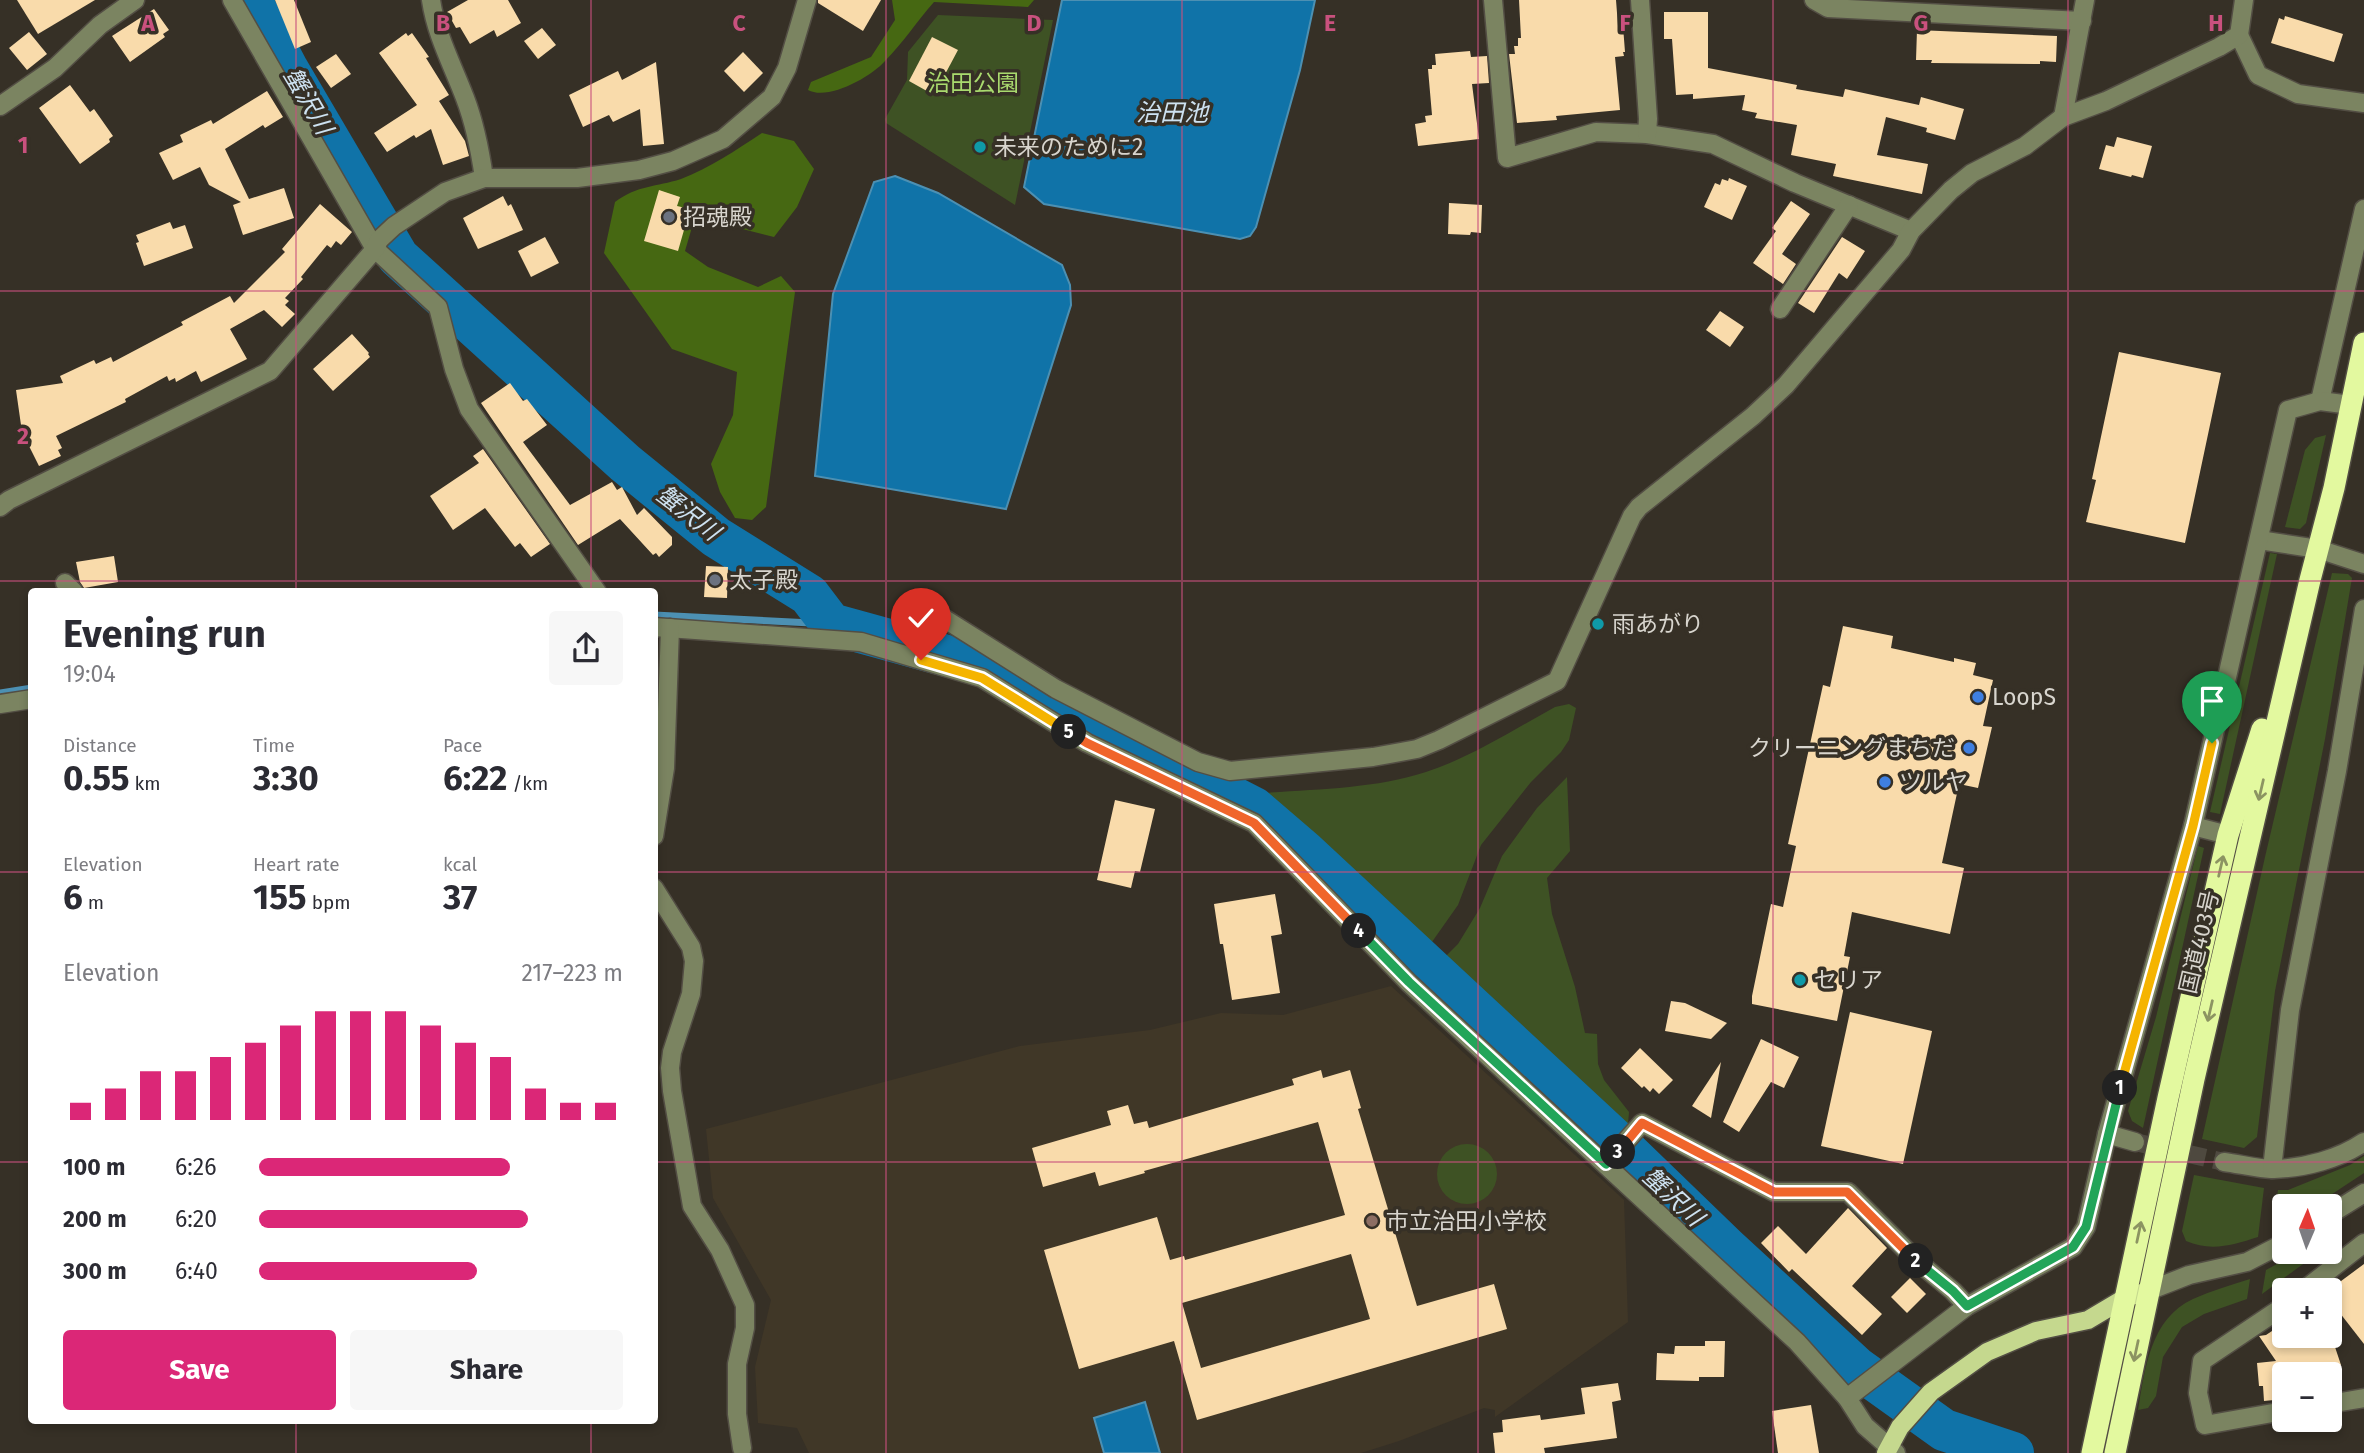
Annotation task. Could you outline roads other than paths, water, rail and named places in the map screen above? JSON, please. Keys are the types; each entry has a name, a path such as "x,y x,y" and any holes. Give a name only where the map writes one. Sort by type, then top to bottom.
{"highway":[{"name":"国道403号","path":"2092,1453 2228,835 2318,549 2334,488 2364,342"},
{"name":"国道403号","path":"2115,1453 2197,1066 2309,580"}],"main road":[{"path":"1890,1451 1900,1427 1931,1392 1987,1352 2036,1331 2088,1321 2124,1298 2148,1291"}],"street":[{"path":"0,106 55,68 100,25 135,0"},
{"path":"232,0 377,245 438,307 454,369 469,409 594,588"},
{"path":"431,0 433,15 476,132 484,178"},
{"path":"0,507 9,500 270,371 394,226 445,192 484,178 577,178 639,170 673,161 723,139 772,97 787,68 807,0"},
{"path":"1493,0 1507,158 1596,132 1647,134 1713,144 1912,231"},
{"path":"1640,0 1647,134"},
{"path":"1814,0 1828,8 2082,21"},
{"path":"2063,117 2085,0"},
{"path":"2244,0 2239,35 2258,75 2298,94 2364,103"},
{"path":"914,607 940,616 1056,689 1198,762 1230,771 1373,757 1416,749 1439,740 1557,681 1632,516 1639,507 1753,416 1786,386 1901,250 1912,231 1951,190 1972,173 2025,146 2063,117 2106,102 2239,35"},
{"path":"1780,309 1849,205"},
{"path":"2320,401 2364,209"},
{"path":"1851,1394 1967,1306 2073,1247 2086,1227 2107,1134 2193,826 2288,410 2320,401 2351,405"},
{"path":"2259,540 2318,549 2364,564"},
{"path":"2272,1169 2290,1010 2337,771 2364,609"},
{"path":"658,811 665,768 662,628 861,642 982,678 1087,743 1254,823 1409,982 1610,1160 1851,1394 1865,1426 1890,1451"},
{"path":"0,704 28,700"},
{"path":"2193,826 2228,835"},
{"path":"658,894 691,947 694,961 691,994 672,1052 672,1091 692,1206 720,1250 745,1305 745,1328 737,1364 737,1414 742,1448"},
{"path":"1610,1160 1642,1123 1774,1192 1847,1192 1967,1306"},
{"path":"2107,1134 2135,1142"},
{"path":"2224,1162 2272,1169 2301,1166 2332,1158 2364,1142"},
{"path":"2342,1207 2364,1193"},
{"path":"2319,1278 2364,1243"},
{"path":"2148,1291 2189,1275 2247,1262 2272,1249"},
{"path":"2272,1314 2202,1361 2198,1393 2205,1425 2272,1413"},
{"path":"2342,1402 2364,1398"}],"water":[{"name":"治田池","path":"1062,0 1315,0 1300,70 1256,227 1250,236 1240,239 1044,204 1024,187"},
{"path":"895,176 938,193 1062,265 1070,285 1071,305 1006,509 815,476 833,294 874,182"},
{"path":"1145,1402 1160,1453 1104,1453 1094,1418"}],"waterway":[{"name":"蟹沢川","path":"251,0 288,70 398,257 625,463 716,537 809,595 831,624 987,667 1077,717 1254,808 1304,851 1856,1367 1944,1430 2013,1453"},
{"path":"658,615 831,624"},
{"path":"0,693 28,689"}],"tunnel":[{"path":"2135,1142 2224,1162"}],"place":[{"name":"未来のために2","path":"980,147"},
{"name":"招魂殿","path":"669,217"},
{"name":"太子殿","path":"715,580"},
{"name":"雨あがり","path":"1598,624"},
{"name":"LoopS","path":"1978,697"},
{"name":"クリーニングまちだ","path":"1969,748"},
{"name":"ツルヤ","path":"1885,782"},
{"name":"セリア","path":"1800,980"},
{"name":"市立治田小学校","path":"1372,1221"}],"park label":[{"name":"治田公園","path":"973,83"}]}
